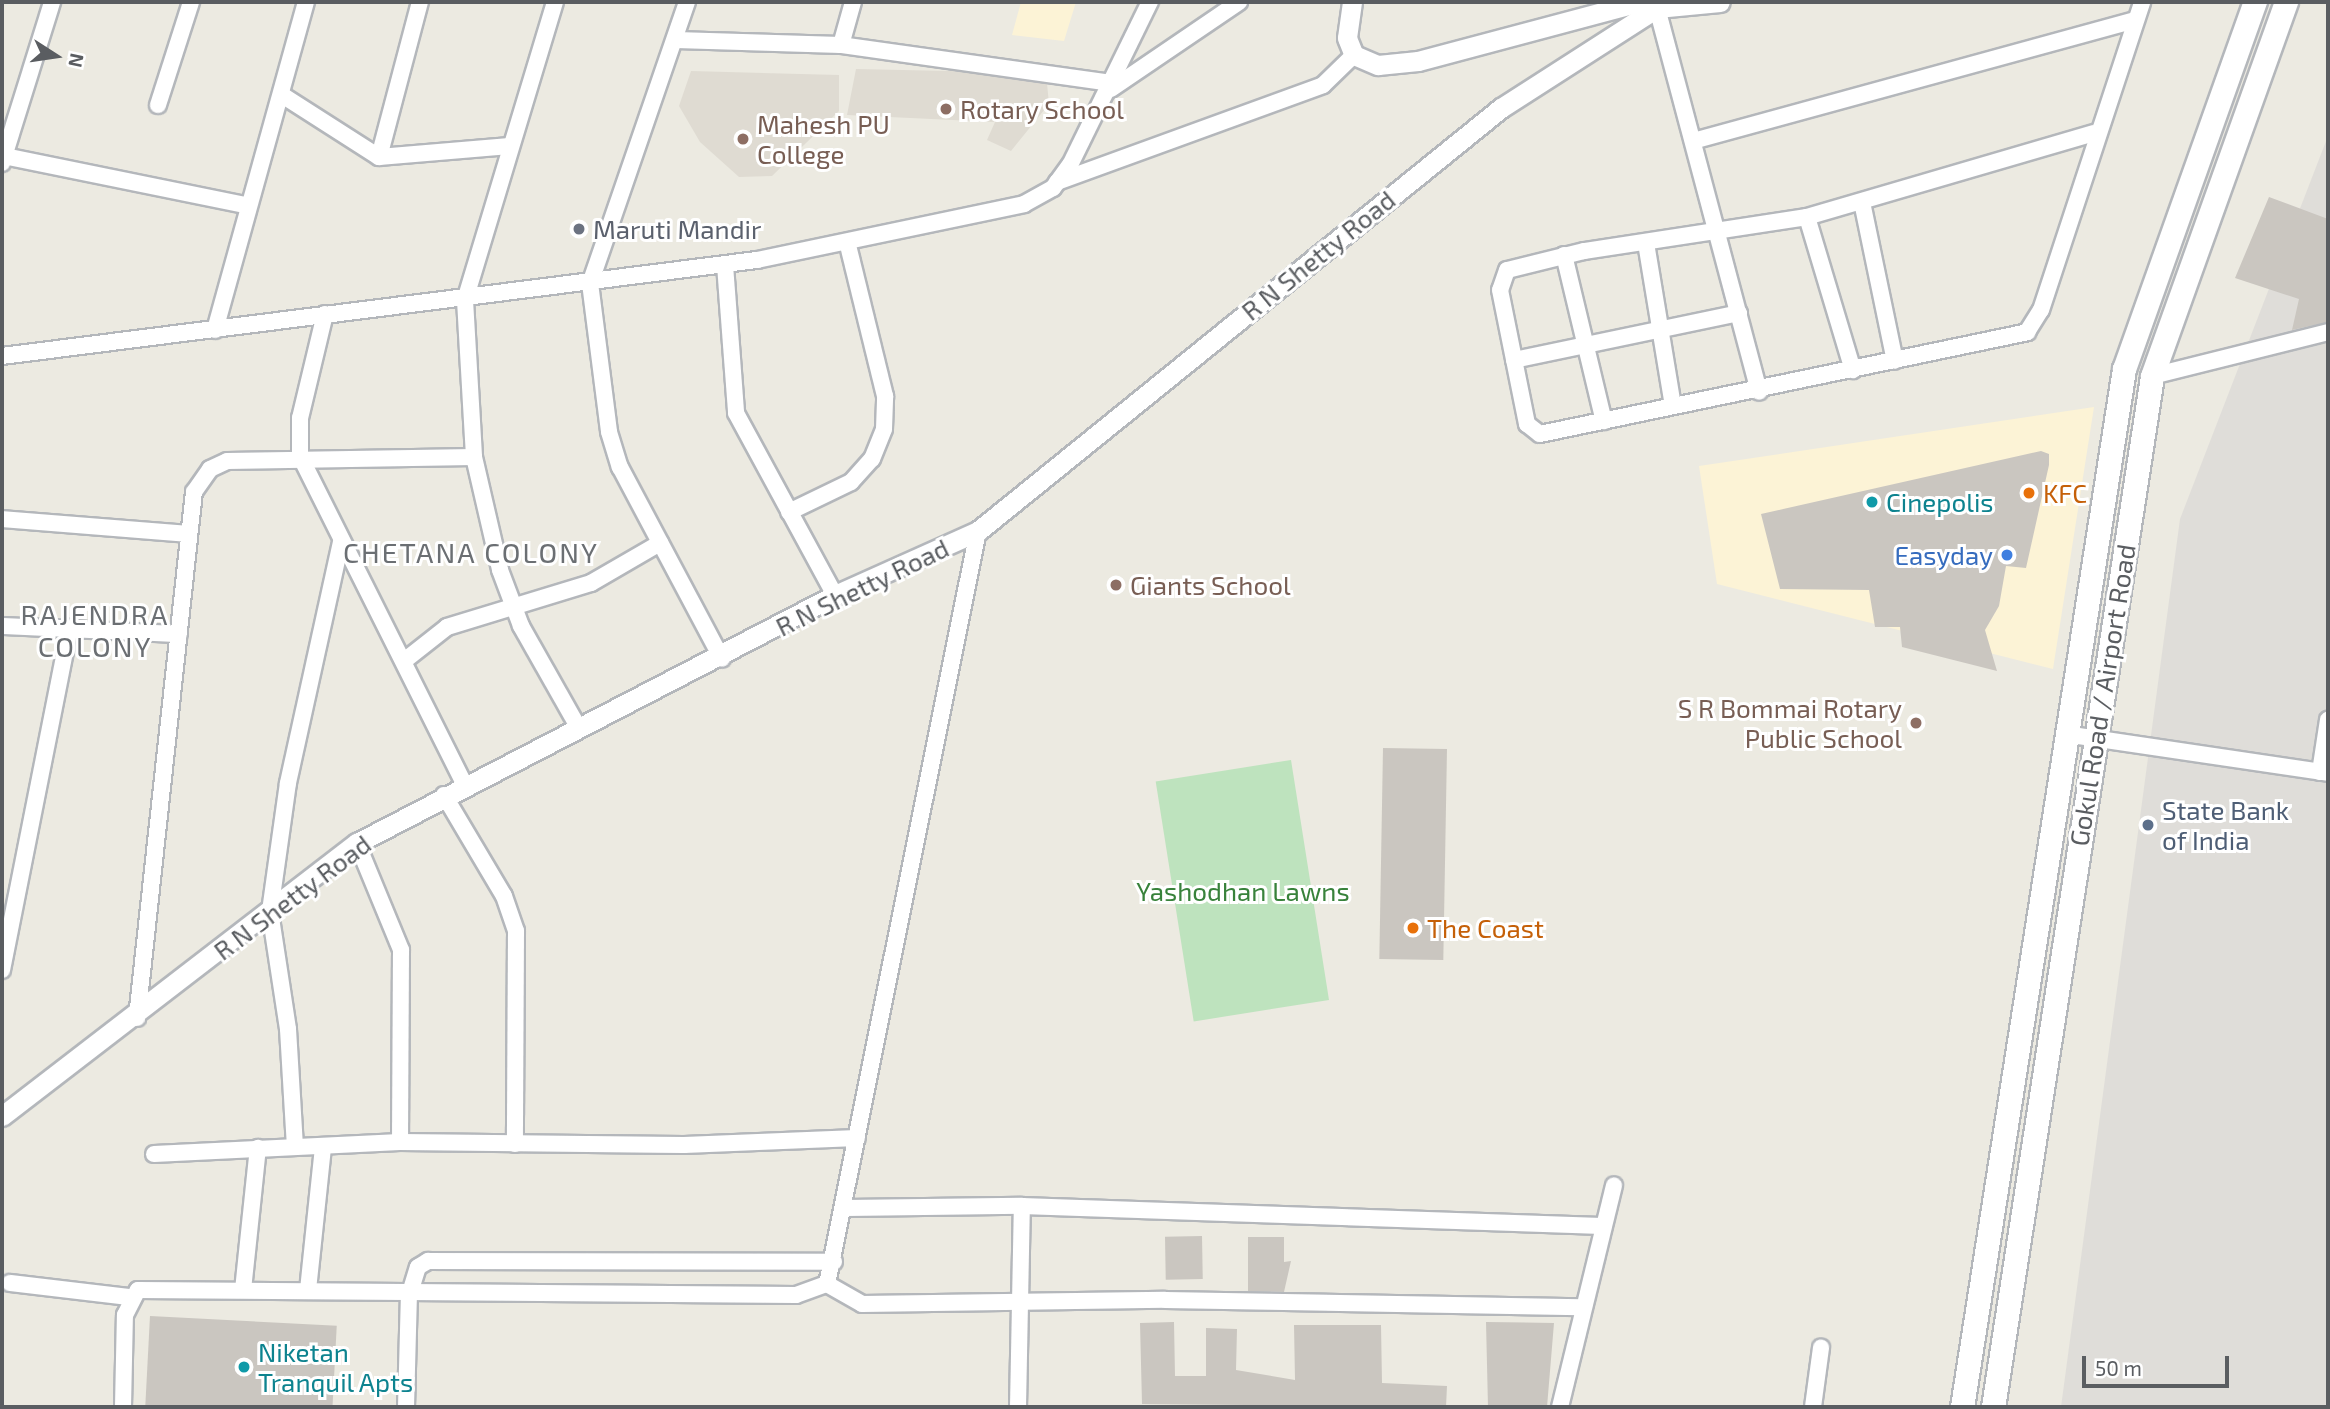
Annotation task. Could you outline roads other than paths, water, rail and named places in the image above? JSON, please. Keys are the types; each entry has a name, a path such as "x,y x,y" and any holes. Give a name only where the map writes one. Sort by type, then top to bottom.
{"main road":[{"name":"Gokul Road / Airport Road","path":"1962,1407 2124,369 2255,2"},
{"name":"Gokul Road / Airport Road","path":"1993,1407 2152,376 2286,2"}],"street":[{"path":"52,2 3,160 246,205"},
{"path":"158,105 191,2"},
{"path":"215,330 246,205 282,95 306,2"},
{"path":"379,157 420,2"},
{"path":"555,2 465,300 474,457 515,611 577,725"},
{"path":"687,2 590,283 609,432 660,543 722,659"},
{"path":"841,45 853,2"},
{"path":"1056,182 1110,88 1150,2"},
{"path":"676,40 841,45 1110,88 1239,2"},
{"path":"1352,2 1347,38 1354,55 1378,65 1418,61 1636,3 1657,8 1759,392"},
{"name":"R N Shetty Road","path":"2,1116 137,1018 357,844 464,783 577,725 722,659 835,595 978,531 1501,108 1657,8 1685,3 1720,2"},
{"path":"2094,133 1807,217 1564,255 1516,266 1500,278 1514,359 1532,432 1759,392 2027,332 2041,310 2094,133 2142,2"},
{"path":"1693,141 2136,20"},
{"path":"2,356 326,314 465,300 725,265 848,245 1024,204 1056,182 1323,85 1354,55"},
{"path":"282,95 379,157 510,146"},
{"path":"1862,202 1895,361"},
{"path":"1807,217 1853,370"},
{"path":"1646,243 1673,406"},
{"path":"789,512 851,482 872,459 884,429 885,396 848,245"},
{"path":"1564,255 1604,421"},
{"path":"725,265 736,413 835,595"},
{"path":"1514,359 1739,313"},
{"path":"326,314 300,418 300,456 464,783"},
{"path":"2152,376 2328,332"},
{"path":"137,1018 179,634 187,534 194,492 210,469 227,461 300,456 474,457"},
{"path":"2,519 187,534"},
{"path":"827,1284 846,1208 857,1138 978,531"},
{"path":"295,1147 288,1029 270,911 288,783 341,542"},
{"path":"404,661 447,627 515,611 591,583 660,543"},
{"path":"2,626 179,634"},
{"path":"2,970 70,628"},
{"path":"2066,734 2095,741 2324,773 2328,720"},
{"path":"444,795 504,896 516,931 515,1144"},
{"path":"357,844 401,950 400,1142"},
{"path":"154,1154 400,1142 515,1144 857,1138"},
{"path":"308,1290 323,1147"},
{"path":"243,1290 258,1148"},
{"path":"1560,1407 1581,1307 1614,1186"},
{"path":"846,1208 1022,1206 1602,1226"},
{"path":"1018,1407 1022,1206"},
{"path":"405,1407 409,1296 418,1267 428,1261 834,1262"},
{"path":"10,1283 129,1297 147,1288 308,1290 409,1296 796,1295 827,1284 862,1304 1581,1307"},
{"path":"123,1407 129,1297"},
{"path":"1813,1407 1821,1348"}],"place":[{"name":"Rotary School","path":"946,109"},
{"name":"Mahesh PU College","path":"743,139"},
{"name":"Maruti Mandir","path":"579,229"},
{"name":"KFC","path":"2029,493"},
{"name":"Cinepolis","path":"1872,502"},
{"name":"Easyday","path":"2007,555"},
{"name":"Giants School","path":"1116,585"},
{"name":"S R Bommai Rotary Public School","path":"1916,723"},
{"name":"State Bank of India","path":"2148,825"},
{"name":"The Coast","path":"1413,928"},
{"name":"Niketan Tranquil Apts","path":"244,1367"}],"district":[{"name":"CHETANA COLONY","path":"471,552"},
{"name":"RAJENDRA COLONY","path":"95,630"}],"park label":[{"name":"Yashodhan Lawns","path":"1243,891"}]}
